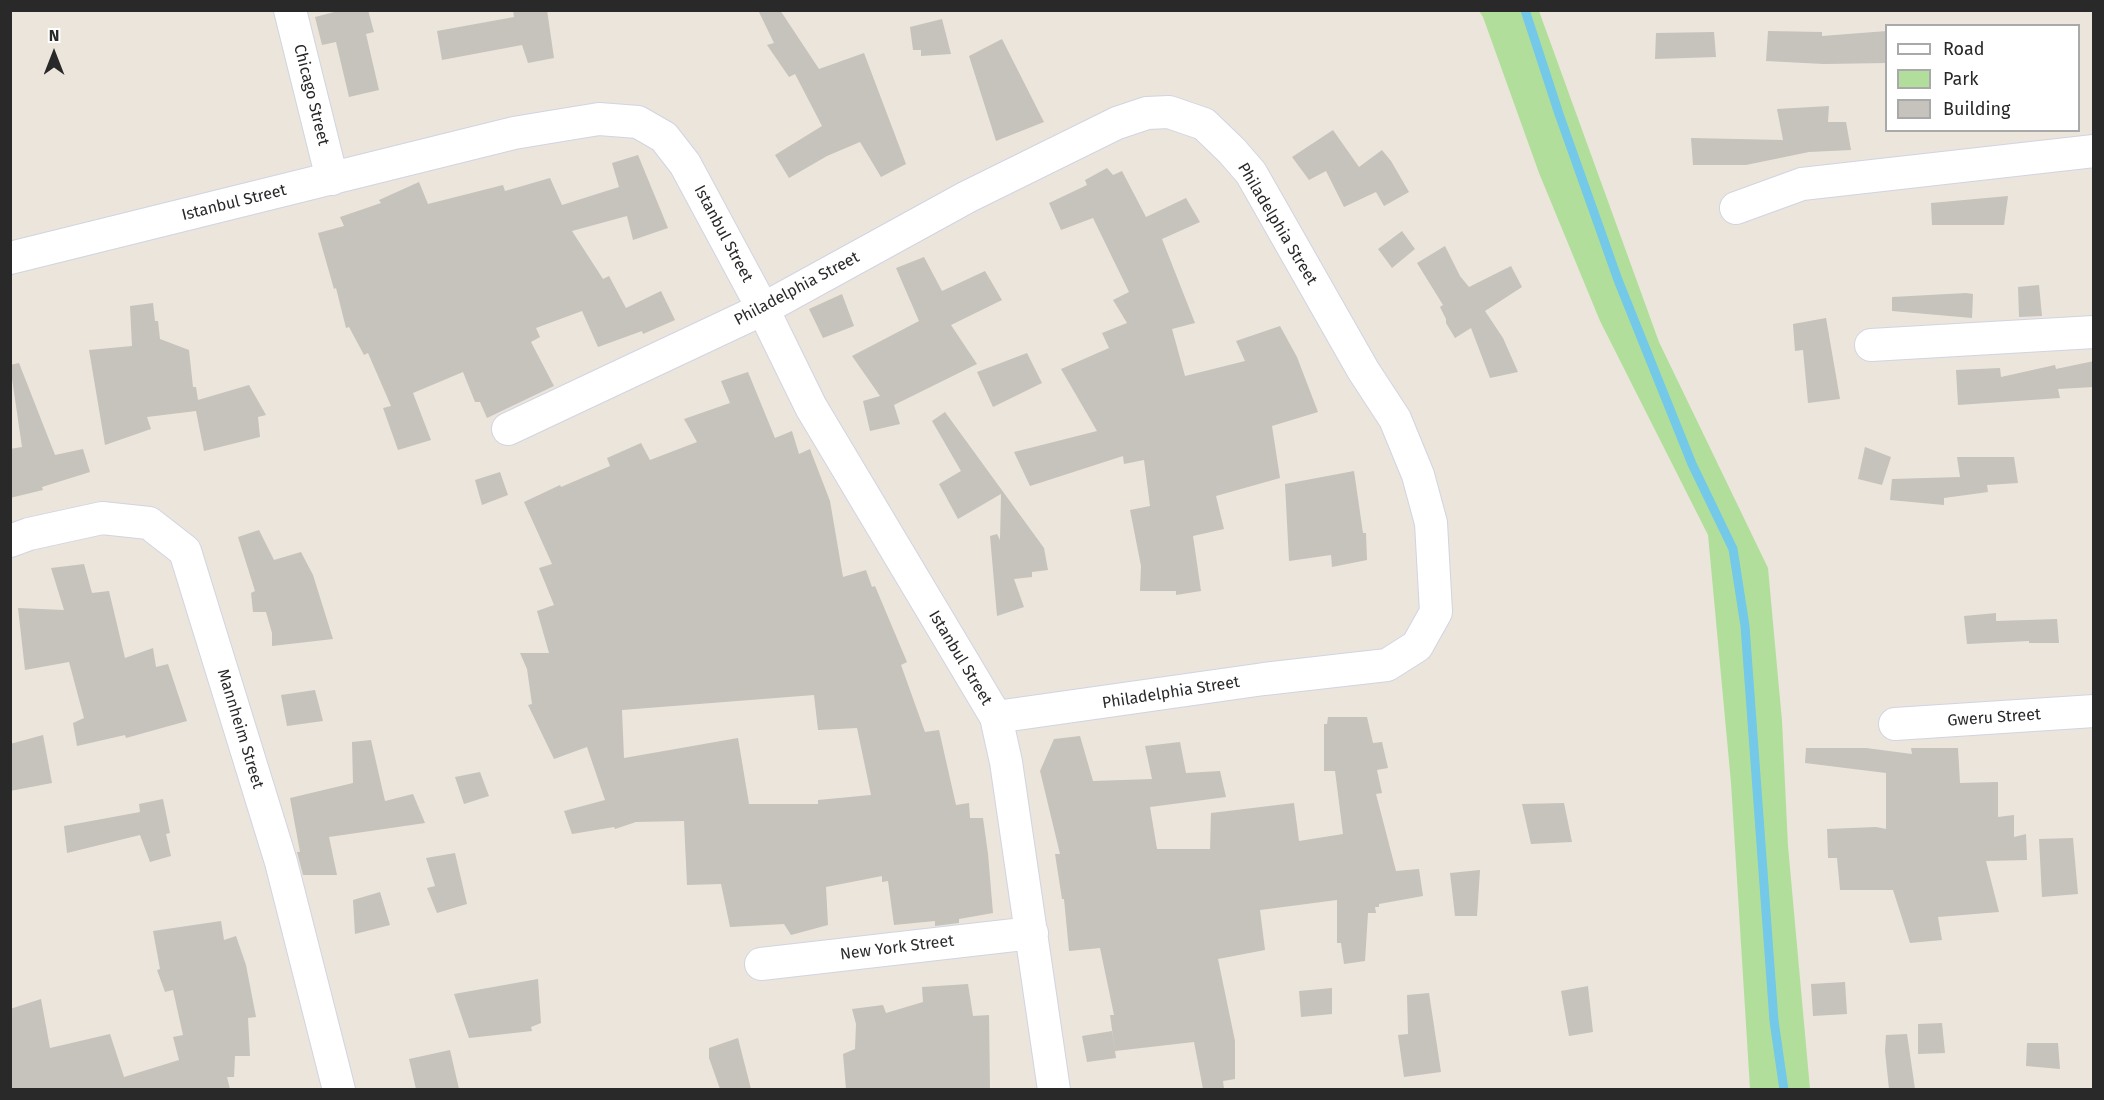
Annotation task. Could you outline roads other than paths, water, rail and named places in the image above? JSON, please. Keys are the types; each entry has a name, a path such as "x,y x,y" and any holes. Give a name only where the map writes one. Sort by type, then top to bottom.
{"street":[{"name":"Chicago Street","path":"290,10 332,178"},
{"name":"Philadelphia Street","path":"508,429 763,309 967,197 1117,123 1147,113 1169,112 1204,124 1251,173 1363,370 1395,419 1418,475 1431,523 1436,612 1417,646 1387,665 1264,679 996,717"},
{"name":"Istanbul Street","path":"10,258 541,128 599,119 638,122 664,137 685,164 763,309 811,407 996,717 1006,762 1054,1089"},
{"path":"1736,208 1802,184 2094,151"},
{"path":"1871,345 2094,332"},
{"name":"Mannheim Street","path":"10,541 29,534 102,518 149,523 185,551 281,862 339,1089"},
{"name":"Gweru Street","path":"1895,724 2094,711"},
{"name":"New York Street","path":"761,964 1032,933"}],"waterway":[{"path":"1525,10 1618,280 1692,464 1733,549 1745,626 1774,1021 1784,1090"}]}
